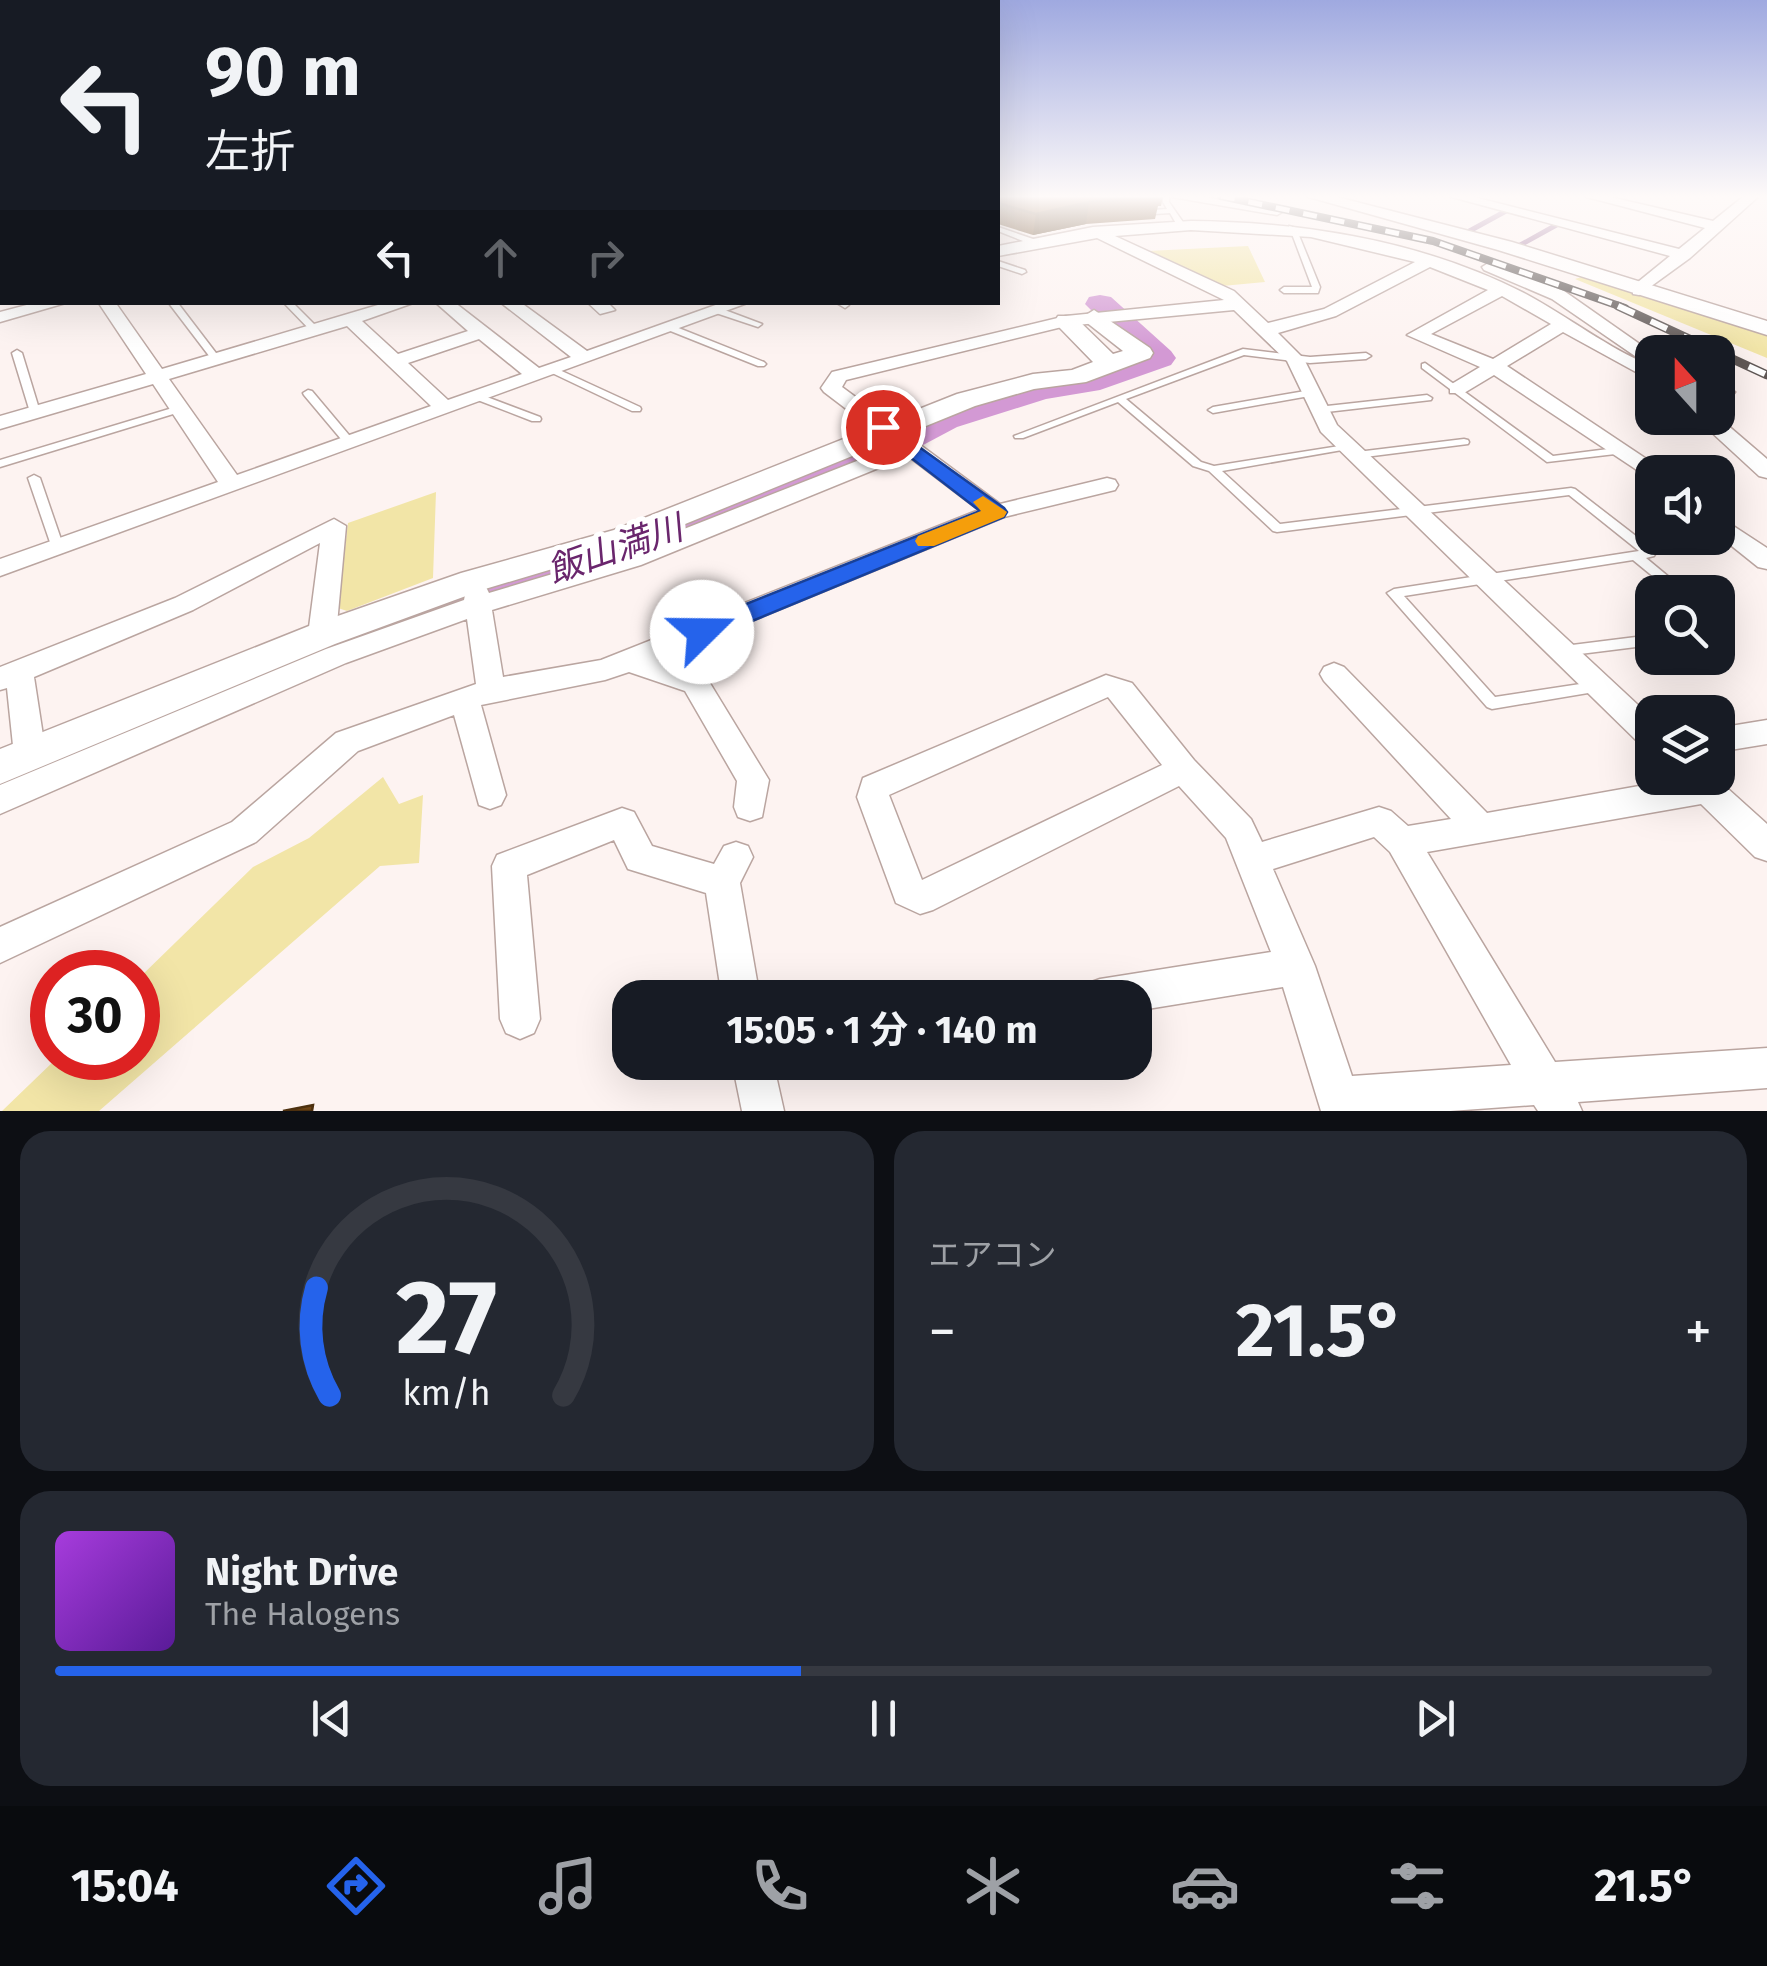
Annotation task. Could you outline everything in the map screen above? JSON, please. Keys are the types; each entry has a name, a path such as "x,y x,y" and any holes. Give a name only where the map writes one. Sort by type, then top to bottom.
{"street":[{"path":"1130,248 1240,304 1294,359 1328,428 1635,719"},
{"path":"1385,248 1502,289 1635,364"},
{"path":"1424,248 1502,271 1558,296 1635,348"},
{"path":"1512,248 1767,328"},
{"path":"1656,248 1684,255"},
{"path":"1640,290 1692,248"},
{"path":"1266,329 1288,327 1340,310 1430,261"},
{"path":"1502,289 1416,334 1494,366 1635,459"},
{"path":"996,512 831,388 839,376 1097,316 1240,304"},
{"path":"0,317 49,305"},
{"path":"112,305 156,377 232,486"},
{"path":"0,423 398,305"},
{"path":"447,305 545,373"},
{"path":"512,305 586,359"},
{"path":"0,568 734,305"},
{"path":"0,800 476,593 900,439 966,400 1032,382 1077,377 1109,364 1097,316"},
{"path":"350,319 446,409"},
{"path":"1457,389 1564,324"},
{"path":"395,361 482,332"},
{"path":"1726,435 1767,471"},
{"path":"0,945 244,832 347,742 478,694 605,670 996,512 1107,485"},
{"path":"322,635 334,526 184,604 10,675 15,761 322,635 476,593"},
{"path":"1735,537 1767,562"},
{"path":"476,593 478,694 490,795"},
{"path":"628,661 695,684 753,780 750,806"},
{"path":"1334,674 1480,828"},
{"path":"1184,770 920,898 909,892 872,796 874,786 1106,686 1122,692 1184,770 1239,828 1296,966 1340,1104 1554,1097 1767,1068"},
{"path":"1735,737 1767,732"},
{"path":"1402,842 1646,795"},
{"path":"1713,795 1767,846"},
{"path":"1254,860 1379,821 1402,842 1554,1097"},
{"path":"520,1020 506,858 622,822 640,858 729,870 739,980"},
{"path":"1152,990 1296,966"},
{"path":"756,1080 763,1111"}],"lane":[{"path":"1284,290 1315,291 1300,248"},
{"path":"1000,264 1022,272"},
{"path":"174,305 216,359"},
{"path":"290,305 315,330"},
{"path":"720,310 758,324"},
{"path":"671,328 761,364"},
{"path":"1019,436 1243,352 1294,359 1366,356"},
{"path":"17,354 35,412"},
{"path":"1425,366 1551,460 1624,450"},
{"path":"545,373 636,409"},
{"path":"308,393 350,443"},
{"path":"478,397 536,418"},
{"path":"1120,398 1197,464 1212,469 1277,528 1570,491 1650,553 1394,593 1492,703 1601,686"},
{"path":"1213,410 1315,401 1427,398"},
{"path":"0,464 179,409"},
{"path":"1212,469 1464,442"},
{"path":"34,478 58,548"},
{"path":"1637,556 1660,575"},
{"path":"1564,651 1635,642"}],"shaded area":[{"path":"1249,248 1265,282 1222,286 1148,251"},
{"path":"1585,276 1767,330 1767,358 1735,345 1735,335 1711,335 1575,279"},
{"path":"436,492 433,578 347,611 338,608 348,523"},
{"path":"383,777 399,804 423,795 419,863 380,866 160,1058 160,958 253,867 309,838"},
{"path":"34,1080 135,1080 99,1111 2,1111"}],"building":[{"path":"313,1105 312,1111 283,1111"}],"waterway":[{"name":"飯山満川","path":"0,785 333,646 477,593 628,550 896,444 944,419 1041,389 1088,383 1159,358 1100,304"}],"railway":[{"path":"1453,248 1625,308"},
{"path":"1618,306 1767,375"}],"slow traffic":[{"path":"926,541 996,512 983,502"}],"route":[{"path":"702,632 996,512 883,427"}]}
